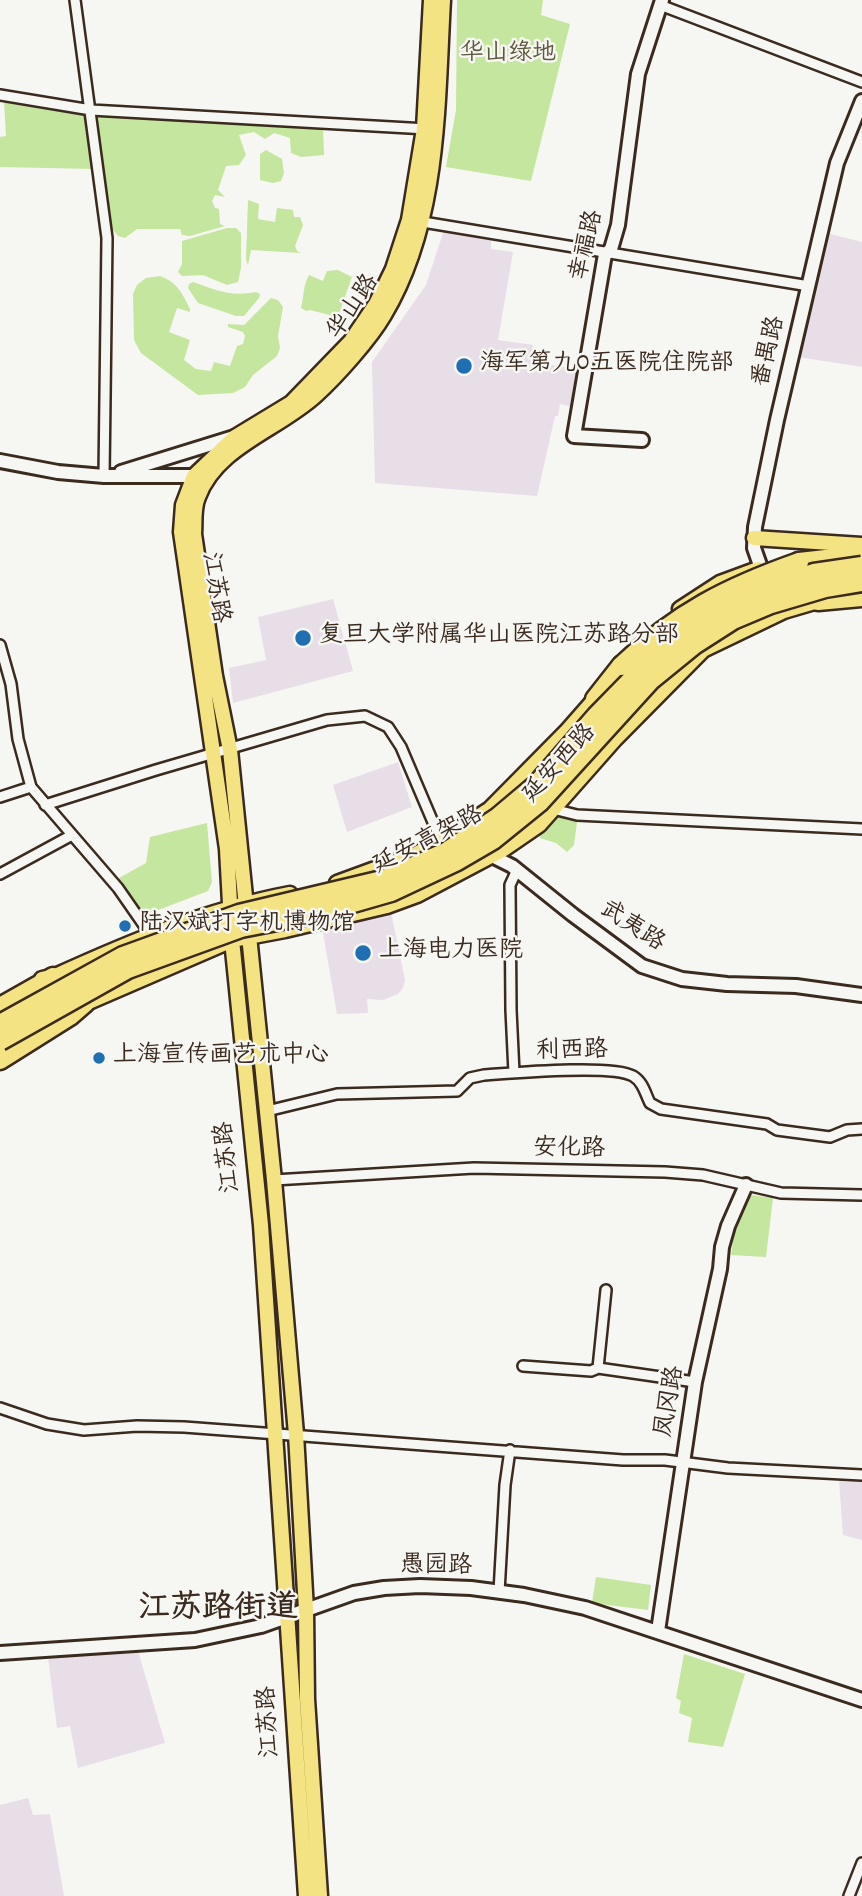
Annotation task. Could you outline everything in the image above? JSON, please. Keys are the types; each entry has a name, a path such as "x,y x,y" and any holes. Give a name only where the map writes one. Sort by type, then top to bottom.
{"highway":[{"path":"595,699 602,687 645,643 685,614 748,580 799,562 862,552"},
{"name":"延安高架路","path":"0,1024 123,956 239,914 382,880 446,852 498,817 536,785 640,670 681,637 726,609 770,588 814,573 862,566"},
{"name":"延安高架路","path":"0,1041 128,969 241,928 318,913 391,892 457,861 493,839 540,802 651,680 694,645 733,620 771,604 825,588 862,584"},
{"path":"818,601 862,599"},
{"path":"2,1001 52,977"},
{"path":"0,1060 62,1022 85,1003"}],"main road":[{"name":"华山路","path":"430,129 431,0"},
{"name":"华山路","path":"201,476 315,396 358,349 389,305 404,275 415,221 430,129 443,0"},
{"name":"华山路","path":"235,437 291,403 351,341 376,304 415,221"},
{"name":"江苏路","path":"235,437 201,476 183,505 181,532 227,849 232,940 261,1225 306,1896"},
{"name":"江苏路","path":"201,476 194,534 215,676 230,750 274,1180 296,1434 306,1610 307,1699 320,1896"},
{"path":"754,538 862,552"},
{"name":"延安西路","path":"52,977 150,934 247,902 331,886 388,866 441,841 489,809 595,699 605,672 648,631 720,583 764,573 773,562 841,549 862,552"},
{"name":"延安西路","path":"0,1051 85,1003 232,940 387,906 417,895 504,849 539,825 615,739 680,671 704,650 784,611 818,601 833,591 862,584"},
{"path":"818,601 862,599"}],"street":[{"path":"75,0 107,238 104,476"},
{"path":"661,3 862,82"},
{"name":"幸福路","path":"642,440 574,436 604,260 613,244 622,201 638,74 661,3"},
{"path":"0,95 90,110 430,129"},
{"name":"番禺路","path":"784,611 779,595 764,573 754,538 777,420 841,150 862,101"},
{"path":"415,221 809,286"},
{"name":"华山路","path":"104,476 235,437"},
{"name":"华山路","path":"0,461 58,472 104,476 201,476"},
{"path":"0,645 11,684 18,739 32,788 108,876 150,934"},
{"path":"45,805 327,720 365,716 388,727 401,747 441,841"},
{"path":"0,797 32,788"},
{"path":"553,809 577,815 862,829"},
{"path":"0,874 72,835"},
{"name":"武夷路","path":"441,841 491,854 517,870 642,966 682,979 727,984 796,986 862,995"},
{"path":"514,1073 510,885 517,870"},
{"name":"利西路","path":"267,1111 349,1093 452,1092 460,1090 467,1080 475,1076 620,1071 639,1080 650,1103 656,1108 767,1124 777,1130 830,1137 847,1130 862,1129"},
{"name":"安化路","path":"274,1180 474,1168 665,1172 703,1175 795,1195 862,1195"},
{"name":"凤冈路","path":"658,1631 695,1382 720,1269 722,1247 746,1185"},
{"path":"598,1368 606,1290"},
{"path":"523,1366 591,1371 598,1368 695,1382"},
{"path":"0,1408 47,1424 84,1430 137,1426 275,1432 623,1460 684,1462 728,1468 862,1475"},
{"path":"499,1592 505,1485 510,1450"},
{"name":"愚园路","path":"0,1653 195,1640 261,1626 354,1593 420,1586 499,1592 585,1608 862,1700"},
{"path":"849,1896 862,1863"}],"shaded area":[{"name":"海军第九O五医院住院部","path":"444,230 491,237 491,249 513,252 498,340 533,345 531,362 580,369 572,407 560,404 558,416 555,416 537,496 375,483 372,362 426,285"},
{"path":"822,232 862,242 862,367 798,357"},
{"name":"复旦大学附属华山医院江苏路分部","path":"333,599 353,671 233,703 229,668 266,660 258,617"},
{"path":"398,762 412,807 347,832 333,785"},
{"name":"上海电力医院","path":"391,912 405,980 403,988 398,994 383,1000 367,999 368,1013 337,1014 322,927"},
{"path":"839,1479 862,1480 862,1540 843,1535"},
{"path":"138,1651 165,1743 78,1768 70,1726 57,1728 48,1657"},
{"path":"28,1798 33,1815 50,1814 64,1896 0,1896 0,1805"}],"green space":[{"name":"华山绿地","path":"457,0 543,0 541,15 570,24 531,181 446,167 456,110"},
{"path":"4,101 88,113 95,169 0,167 0,137 6,136"},
{"path":"96,115 323,128 324,155 301,157 291,153 290,138 274,133 265,139 254,132 239,135 246,155 239,165 226,166 218,190 225,197 215,195 212,201 215,208 219,209 220,224 225,226 190,236 182,235 180,229 137,229 125,238 118,236 110,226"},
{"path":"266,150 282,159 284,173 281,181 273,183 260,180 260,154"},
{"path":"248,200 259,204 258,219 275,222 277,208 293,210 294,217 300,217 303,225 295,246 301,253 251,250 248,265"},
{"path":"227,228 236,228 241,233 241,268 238,282 227,285 203,275 182,276 178,272 182,264 182,241"},
{"path":"338,270 352,277 336,322 331,324 328,320 330,315 301,308 309,275 323,281 327,271"},
{"path":"160,276 175,285 190,309 190,312 177,308 169,332 190,340 184,360 196,369 211,371 214,362 230,366 237,346 243,344 245,336 243,332 228,327 228,324 244,325 271,298 278,300 283,307 277,356 253,375 245,387 233,393 198,395 141,353 134,340 133,294 137,285 146,278"},
{"path":"193,282 223,292 260,294 244,316 236,316 198,303 188,288"},
{"path":"552,816 566,816 577,822 574,845 567,852 556,843 540,838 539,832"},
{"path":"207,823 212,882 208,891 145,915 119,878 146,863 150,837"},
{"path":"751,1195 773,1198 766,1257 731,1255 734,1235"},
{"path":"596,1577 651,1585 648,1610 592,1603"},
{"path":"684,1654 745,1674 723,1747 688,1742 692,1718 679,1713 681,1701 676,1698"}],"place":[{"name":"海军第九O五医院住院部","path":"464,366"},
{"name":"复旦大学附属华山医院江苏路分部","path":"303,638"},
{"name":"陆汉斌打字机博物馆","path":"125,926"},
{"name":"上海电力医院","path":"363,953"},
{"name":"上海宣传画艺术中心","path":"99,1058"}],"district":[{"name":"江苏路街道","path":"218,1612"}]}
